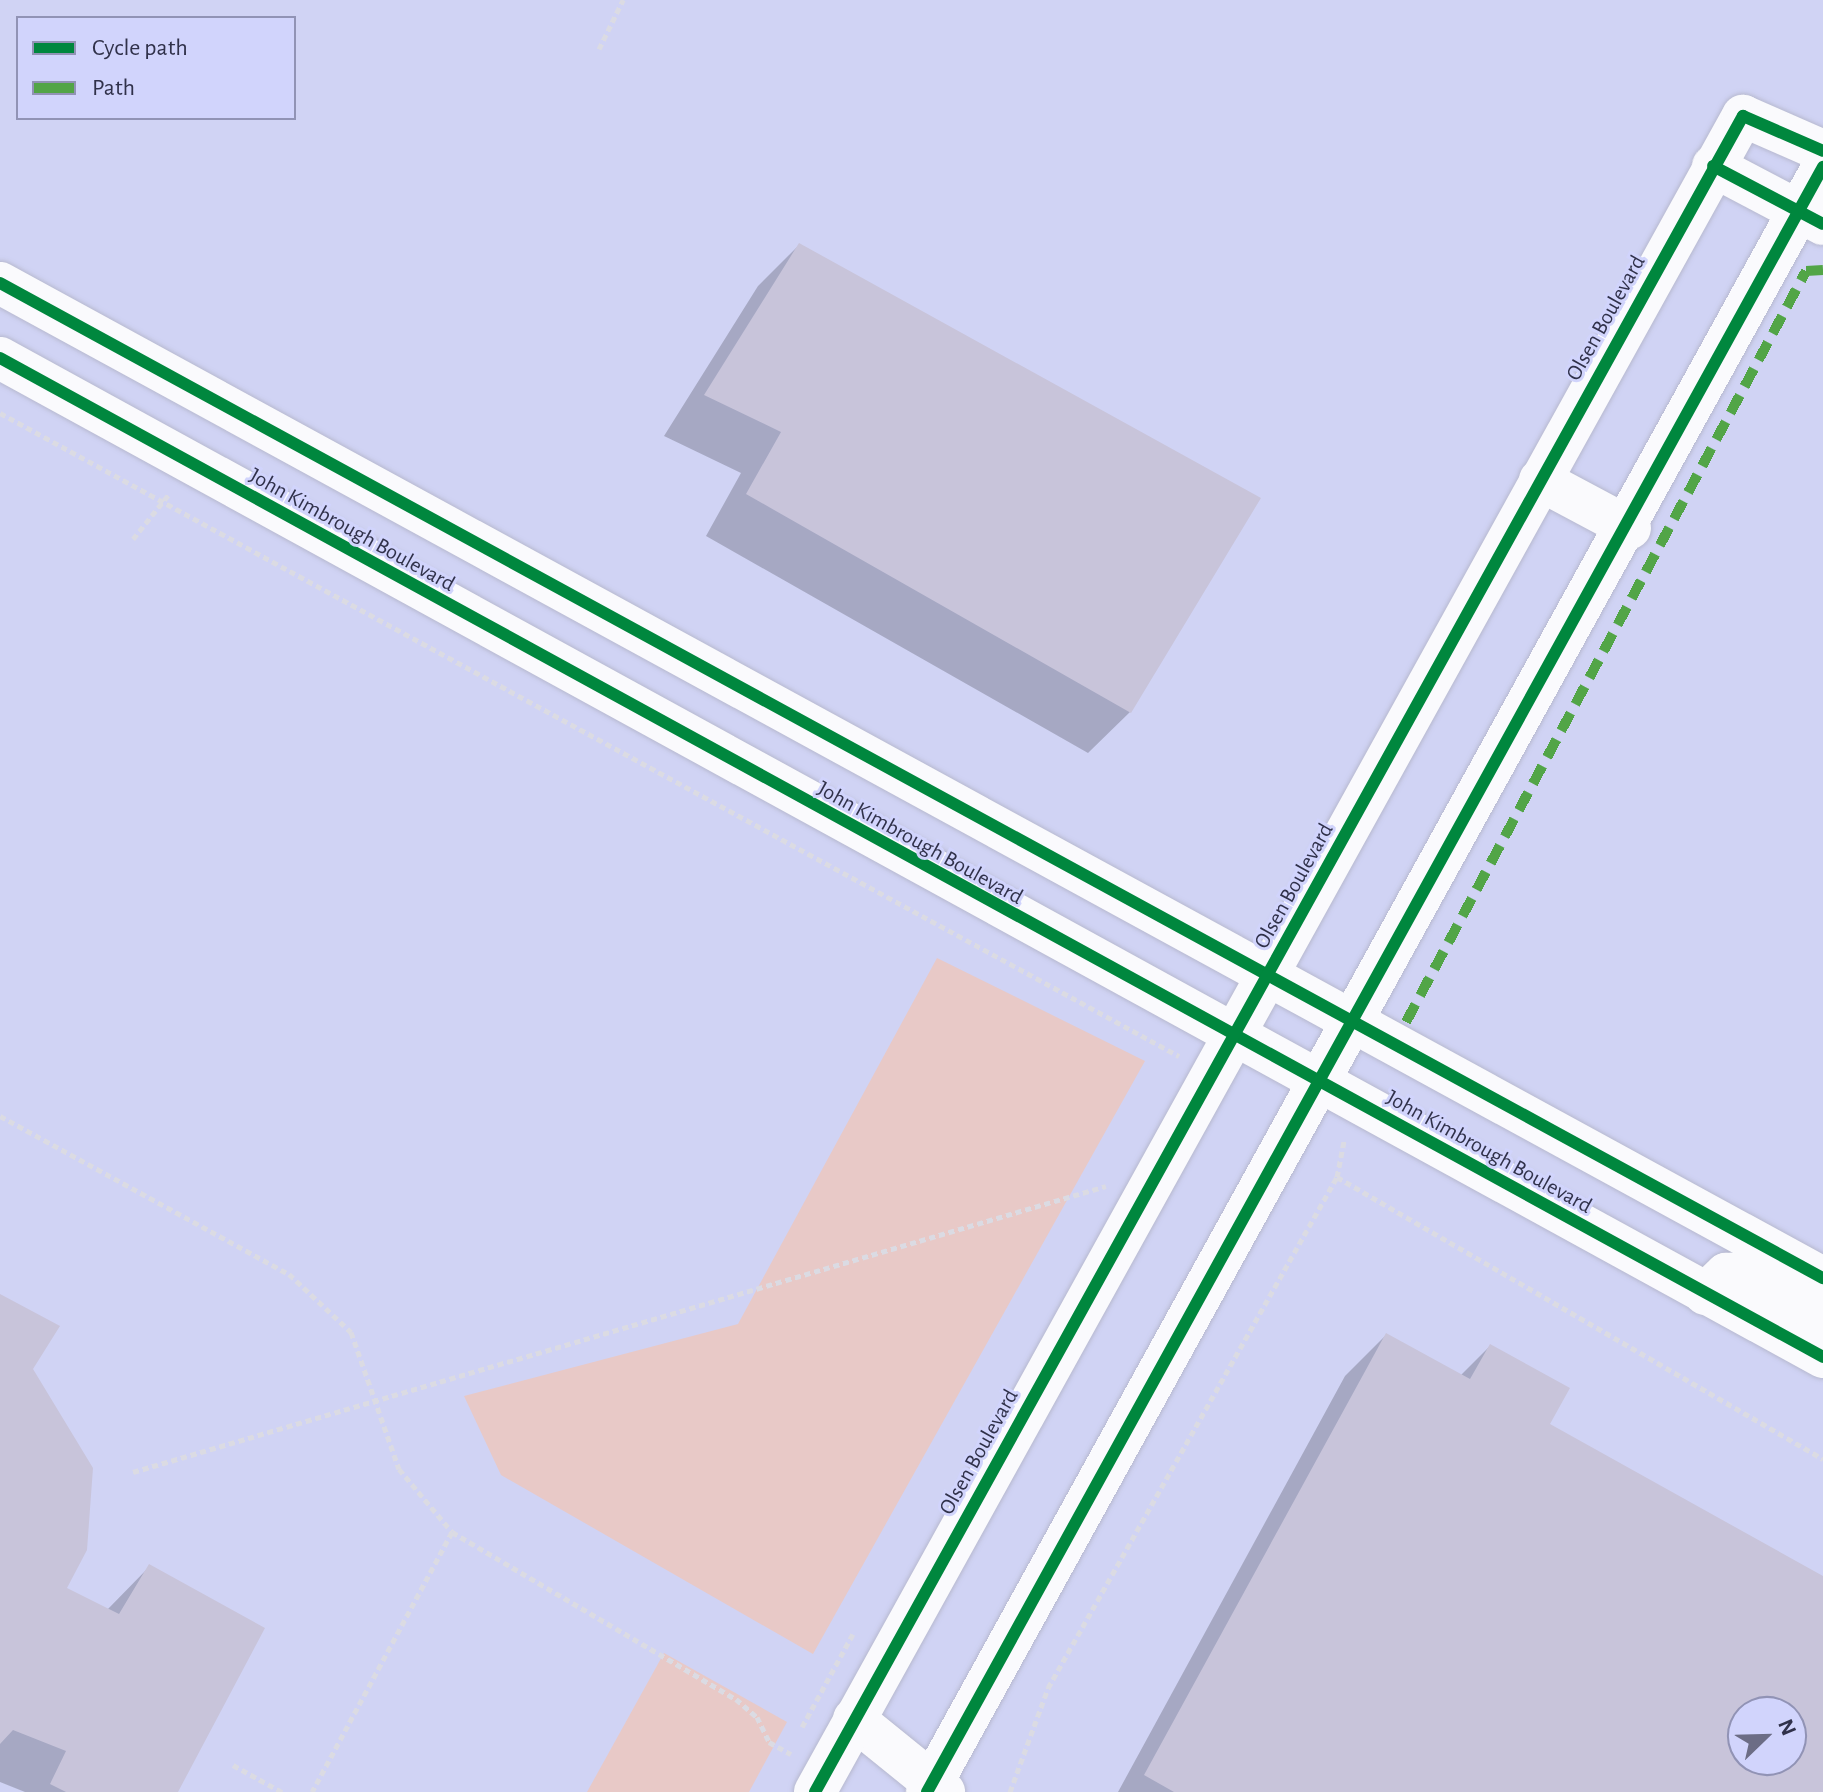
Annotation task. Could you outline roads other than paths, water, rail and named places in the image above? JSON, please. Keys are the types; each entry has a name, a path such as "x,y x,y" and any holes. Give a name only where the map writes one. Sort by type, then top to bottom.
{"street":[{"name":"Olsen Boulevard","path":"821,1782 1743,116 1823,151"},
{"path":"1713,166 1812,217"},
{"path":"854,1719 934,1790 1630,528 1812,217 1823,167"},
{"path":"0,283 1823,1278"},
{"name":"John Kimbrough Boulevard","path":"0,358 1233,1037 1823,1357"},
{"path":"1540,480 1630,528"},
{"path":"335,544 368,484"},
{"path":"1705,1294 1726,1274 1744,1273 1823,1313"}]}
